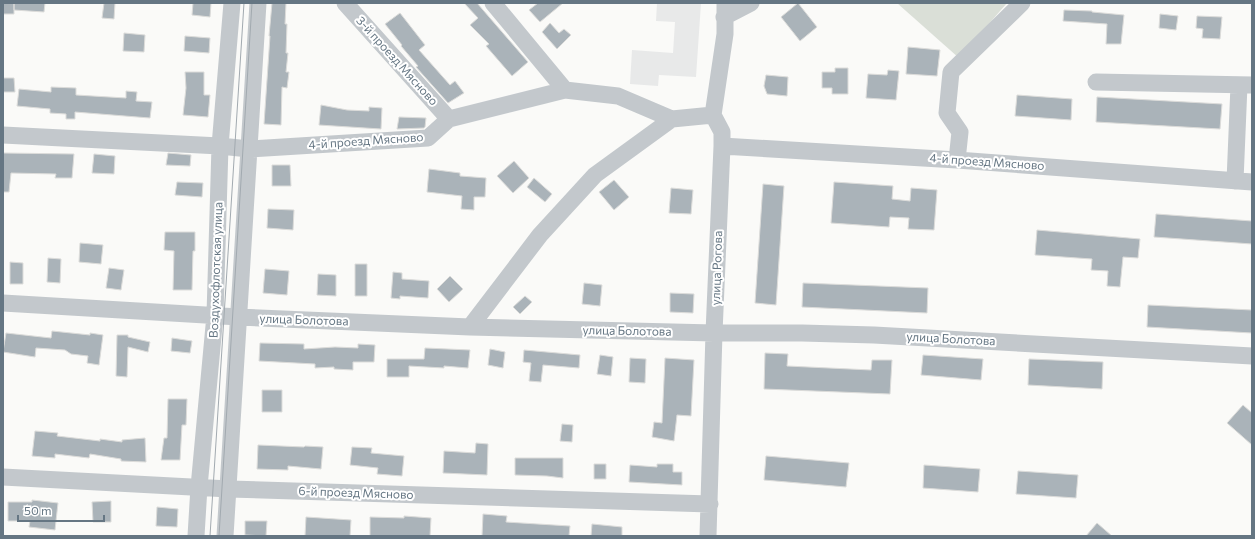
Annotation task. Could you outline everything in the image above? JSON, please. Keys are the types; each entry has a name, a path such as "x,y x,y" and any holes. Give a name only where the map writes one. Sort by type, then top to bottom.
{"street":[{"name":"Воздухофлотская улица","path":"196,536 199,487 215,315 220,146 232,3"},
{"name":"Воздухофлотская улица","path":"226,536 258,3"},
{"name":"3-й проезд Мясново","path":"345,3 449,119"},
{"path":"493,3 565,90"},
{"path":"470,327 540,235 595,175 672,120 713,115 724,34 725,10 751,3"},
{"path":"957,160 960,132 947,113 951,72 1022,3"},
{"path":"1096,82 1246,85 1235,181"},
{"name":"4-й проезд Мясново","path":"3,135 220,146 249,149 428,138 449,119 565,90 618,96 672,120"},
{"name":"улица Рогова","path":"708,536 714,333 722,146 722,132 713,115"},
{"name":"4-й проезд Мясново","path":"722,146 957,160 1252,182"},
{"name":"улица Болотова","path":"3,303 239,317 470,327 874,335 1252,356"},
{"name":"6-й проезд Мясново","path":"3,477 199,487 710,504"}],"shaded area":[{"path":"657,3 701,3 696,77 659,75 658,86 630,84 632,50 673,53 675,22 656,21"},
{"path":"897,3 1007,3 959,58"}],"building":[{"path":"3,3 14,3 14,14 3,14"},
{"path":"14,3 45,3 44,12 14,10"},
{"path":"104,3 115,3 114,19 102,18"},
{"path":"193,3 211,3 210,17 192,15"},
{"path":"272,3 286,3 286,53 288,53 286,72 289,72 287,88 282,87 281,125 264,124"},
{"path":"464,3 477,3 528,62 512,76 486,46 489,44 470,25 478,18"},
{"path":"538,3 563,3 540,22 529,10"},
{"path":"798,3 817,27 800,41 781,17"},
{"path":"1064,10 1092,11 1124,15 1121,44 1106,44 1107,24 1063,21"},
{"path":"400,13 425,45 419,50 450,85 455,81 464,93 448,103 416,67 418,66 385,24"},
{"path":"1160,14 1178,16 1176,30 1159,28"},
{"path":"1197,16 1222,17 1220,39 1202,38 1203,29 1196,28"},
{"path":"550,23 559,33 564,29 571,35 557,49 542,32"},
{"path":"124,33 145,35 144,52 123,51"},
{"path":"185,36 210,38 209,53 184,51"},
{"path":"908,47 940,50 937,76 906,74"},
{"path":"835,68 848,68 848,94 832,94 832,88 822,88 822,72 835,72"},
{"path":"888,70 899,71 896,100 866,98 868,74 887,75"},
{"path":"185,72 204,72 204,95 210,95 208,117 183,115 186,88"},
{"path":"766,75 788,77 787,96 767,94 764,86"},
{"path":"3,78 14,78 15,92 3,92"},
{"path":"51,87 76,88 76,95 126,98 126,91 137,92 136,101 152,102 150,118 75,112 75,119 66,119 66,114 50,113 50,109 17,106 19,89 51,92"},
{"path":"1017,95 1072,99 1071,120 1015,116"},
{"path":"1097,97 1222,104 1220,129 1096,122"},
{"path":"321,105 347,110 369,111 369,107 382,108 381,129 319,125"},
{"path":"399,117 426,118 425,127 397,129"},
{"path":"3,153 74,154 72,178 55,178 56,174 11,173 9,192 3,192"},
{"path":"168,153 191,155 190,166 166,165"},
{"path":"94,154 115,156 114,174 92,173"},
{"path":"514,161 529,178 513,193 497,176"},
{"path":"272,165 290,165 291,186 272,186"},
{"path":"429,169 460,173 460,176 486,178 485,197 474,197 474,210 461,209 462,196 427,192"},
{"path":"534,178 552,194 545,202 527,187"},
{"path":"614,180 629,197 614,210 599,192"},
{"path":"177,182 203,183 202,197 175,195"},
{"path":"834,182 893,186 892,199 910,201 911,188 937,190 934,230 908,229 909,218 890,217 889,227 831,223"},
{"path":"763,184 784,186 776,305 755,303"},
{"path":"671,188 693,190 691,214 669,213"},
{"path":"268,209 294,210 293,230 267,228"},
{"path":"1156,214 1252,221 1252,244 1154,237"},
{"path":"1037,230 1140,239 1138,258 1123,257 1120,287 1107,286 1108,271 1091,270 1092,259 1035,255"},
{"path":"165,232 195,232 192,290 173,290 174,251 164,250"},
{"path":"80,243 103,245 101,264 79,262"},
{"path":"48,258 61,259 60,283 47,282"},
{"path":"10,262 23,263 23,284 10,284"},
{"path":"355,264 367,264 367,296 355,296"},
{"path":"109,268 124,270 121,290 106,288"},
{"path":"265,269 289,271 287,295 263,293"},
{"path":"393,272 402,273 402,279 429,281 428,298 400,296 400,299 391,298"},
{"path":"318,274 336,275 336,296 317,295"},
{"path":"450,276 463,289 449,302 437,289"},
{"path":"584,283 602,285 600,306 582,304"},
{"path":"803,283 928,288 927,313 802,307"},
{"path":"670,293 694,294 693,313 670,312"},
{"path":"525,296 532,302 520,314 513,307"},
{"path":"1148,305 1252,310 1252,333 1147,327"},
{"path":"52,331 103,335 99,365 87,363 88,356 71,354 65,350 36,348 35,357 3,352 6,333 51,338"},
{"path":"117,335 128,335 128,337 150,342 148,352 128,347 127,377 116,376"},
{"path":"172,338 192,341 190,353 171,351"},
{"path":"260,343 304,344 304,349 335,347 358,348 358,344 375,345 374,362 353,362 353,370 334,369 334,367 315,368 315,364 259,361"},
{"path":"425,348 470,350 468,368 409,366 409,377 387,377 387,359 424,359"},
{"path":"490,349 505,352 503,368 488,365"},
{"path":"524,350 580,355 579,368 543,365 541,382 529,381 531,363 523,362"},
{"path":"765,353 788,354 787,366 871,370 872,360 892,360 890,394 764,389"},
{"path":"600,355 613,357 611,376 597,374"},
{"path":"923,355 983,359 981,380 921,375"},
{"path":"630,358 646,359 645,383 629,382"},
{"path":"665,358 694,360 691,416 677,415 674,441 652,437 654,422 662,423"},
{"path":"1029,359 1103,362 1102,389 1028,385"},
{"path":"262,390 282,390 282,412 262,412"},
{"path":"168,399 187,399 186,425 182,425 180,460 161,460 164,438 167,438"},
{"path":"1243,405 1252,413 1252,445 1227,423"},
{"path":"562,424 573,425 572,442 560,441"},
{"path":"35,431 58,433 57,436 100,441 100,439 122,442 122,440 145,438 146,462 121,461 121,459 90,454 89,458 55,454 55,458 32,456"},
{"path":"476,443 488,444 487,475 443,473 444,451 475,453"},
{"path":"258,445 323,447 321,469 288,466 288,470 257,469"},
{"path":"352,447 372,448 371,453 404,456 402,476 377,474 378,468 350,465"},
{"path":"766,456 849,463 846,487 764,480"},
{"path":"515,458 563,458 563,478 515,475"},
{"path":"594,464 606,464 606,479 594,479"},
{"path":"657,464 673,464 673,472 682,472 682,485 629,482 630,465 657,467"},
{"path":"924,465 980,469 978,492 923,488"},
{"path":"1018,471 1078,475 1076,498 1016,494"},
{"path":"32,500 58,503 55,530 29,527 30,521 8,521 8,502 32,502"},
{"path":"111,501 111,522 93,522 92,502"},
{"path":"157,507 178,509 177,527 156,526"},
{"path":"483,514 507,516 506,522 570,526 569,536 482,536"},
{"path":"404,516 431,518 430,536 370,536 370,517 404,518"},
{"path":"306,517 351,520 350,536 305,536"},
{"path":"245,521 267,521 266,536 245,535"},
{"path":"1097,523 1112,536 1086,536"},
{"path":"592,524 622,527 622,536 591,536"}],"tram line":[{"path":"210,536 244,3"},
{"path":"219,536 252,3"}]}
